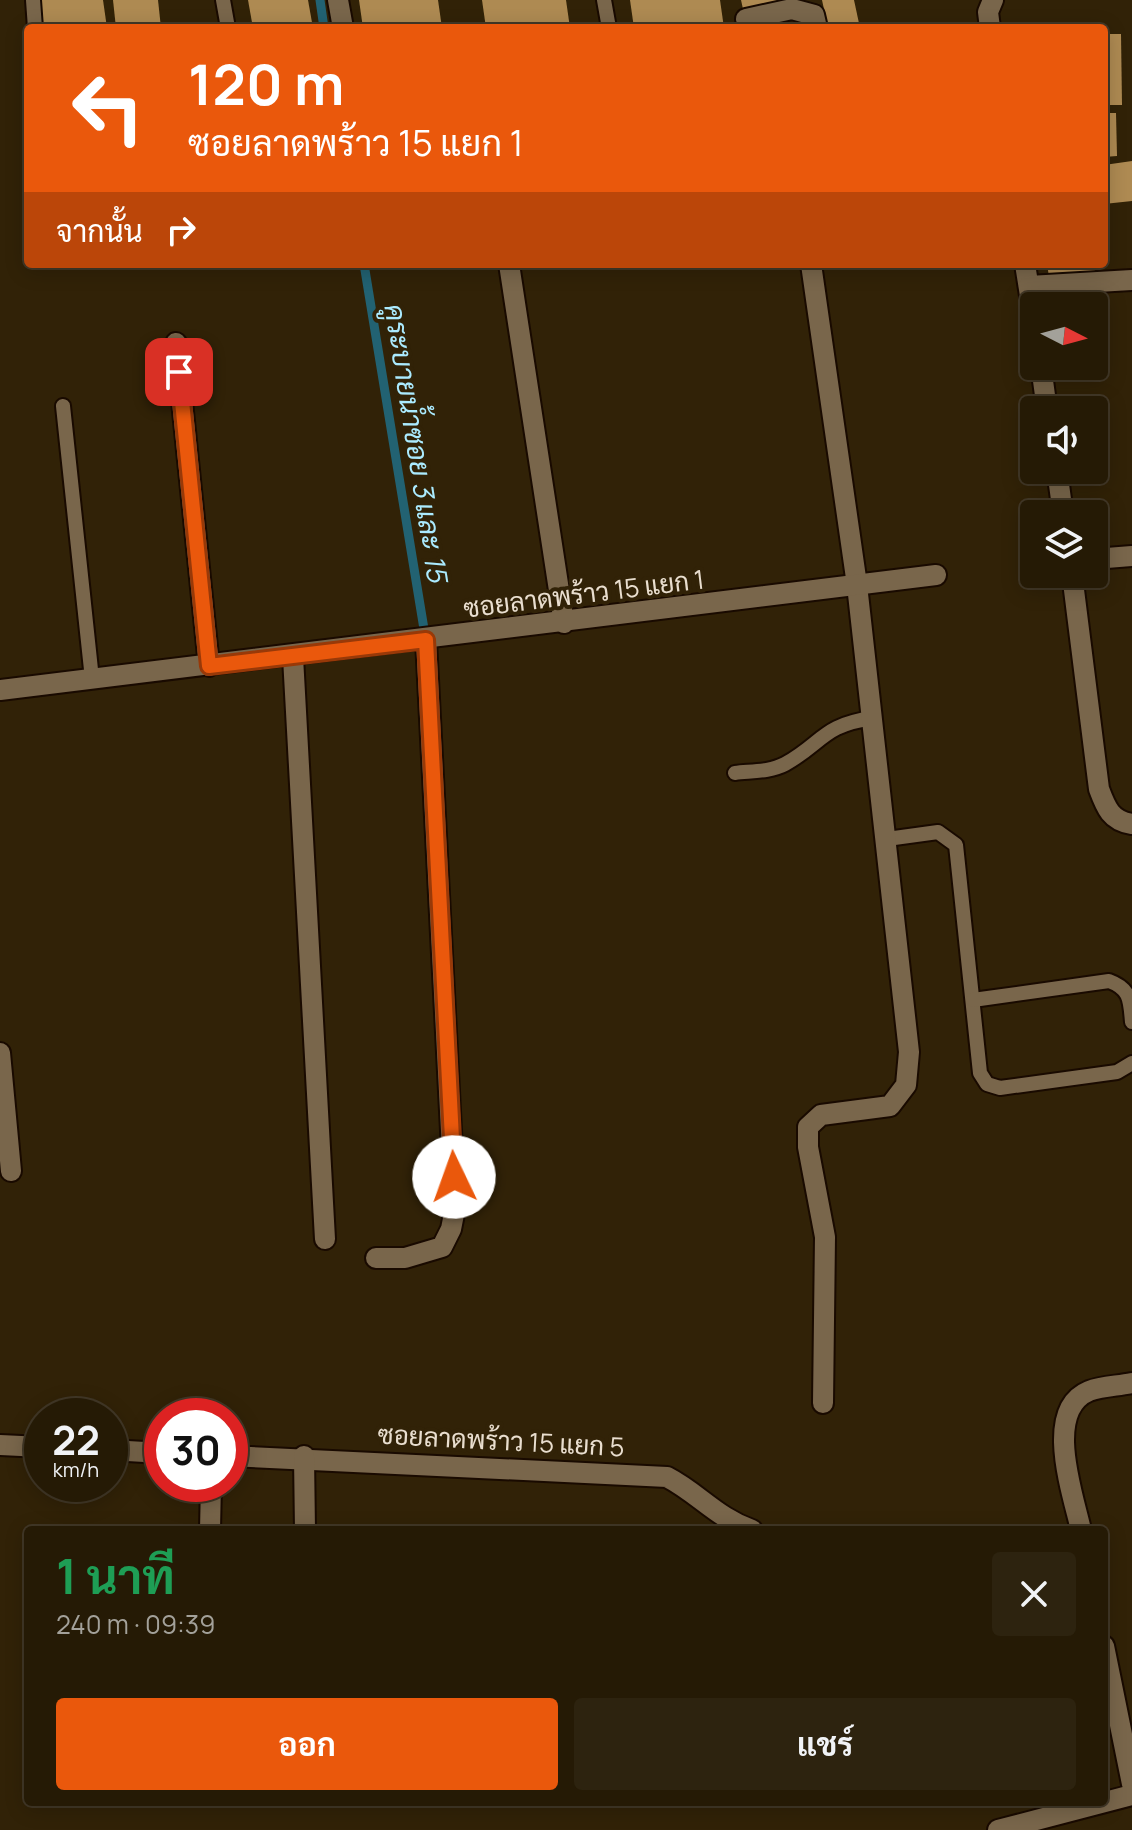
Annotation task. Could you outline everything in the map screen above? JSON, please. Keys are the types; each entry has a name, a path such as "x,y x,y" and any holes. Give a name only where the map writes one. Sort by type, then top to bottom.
{"street":[{"path":"338,0 342,24"},
{"path":"990,24 988,12 993,0"},
{"path":"746,19 792,9 814,15 816,24"},
{"path":"510,268 564,623"},
{"path":"812,268 857,585 909,1052 906,1085 890,1106 865,1112 821,1115 808,1127 808,1147 825,1237 823,1403"},
{"path":"1026,268 1030,292"},
{"path":"1029,286 1132,280"},
{"path":"176,343 209,666"},
{"path":"1108,558 1132,556"},
{"name":"ซอยลาดพร้าว 15 แยก 1","path":"0,690 293,657 936,575"},
{"path":"1074,588 1099,789 1106,809 1119,822 1132,824"},
{"path":"376,1258 405,1258 442,1247 451,1229 455,1209 426,640"},
{"path":"293,657 325,1239"},
{"path":"0,1053 11,1171"},
{"path":"1080,1526 1062,1440 1067,1411 1087,1392 1132,1383"},
{"path":"0,1445 24,1446"},
{"name":"ซอยลาดพร้าว 15 แยก 5","path":"248,1456 304,1456 667,1477 695,1491 709,1509 744,1526"},
{"path":"304,1456 305,1526"},
{"path":"210,1526 211,1502"},
{"path":"1108,1666 1132,1784"},
{"path":"1108,1801 1132,1795"},
{"path":"998,1830 1090,1806"}],"lane":[{"path":"33,0 35,24"},
{"path":"223,0 227,24"},
{"path":"604,0 608,24"},
{"path":"63,406 92,679"},
{"path":"735,773 785,764 823,733 851,721 873,718"},
{"path":"887,839 938,832 956,845 980,1073 987,1084 1000,1088 1117,1072 1132,1063"},
{"path":"973,1000 1109,981 1123,987 1129,995 1132,1022"}],"building":[{"path":"39,0 103,0 106,24 42,24"},
{"path":"113,0 158,0 161,24 116,24"},
{"path":"248,0 308,0 312,24 252,24"},
{"path":"359,0 438,0 441,24 362,24"},
{"path":"482,0 566,0 569,24 485,24"},
{"path":"630,0 720,0 723,24 633,24"},
{"path":"741,0 780,0 780,1 743,9"},
{"path":"822,0 854,0 859,24 827,24"},
{"path":"1108,34 1121,34 1122,105 1108,105"},
{"path":"1108,113 1116,113 1117,156 1108,157"},
{"path":"1132,161 1132,201 1108,204 1108,164"},
{"path":"1048,268 1095,268 1096,277 1050,283"}],"waterway":[{"name":"คูระบายน้ำซอย 3 และ 15","path":"320,0 323,24"},
{"name":"คูระบายน้ำซอย 3 และ 15","path":"365,268 424,629"}],"route":[{"path":"179,372 209,666 426,640 454,1177"}]}
